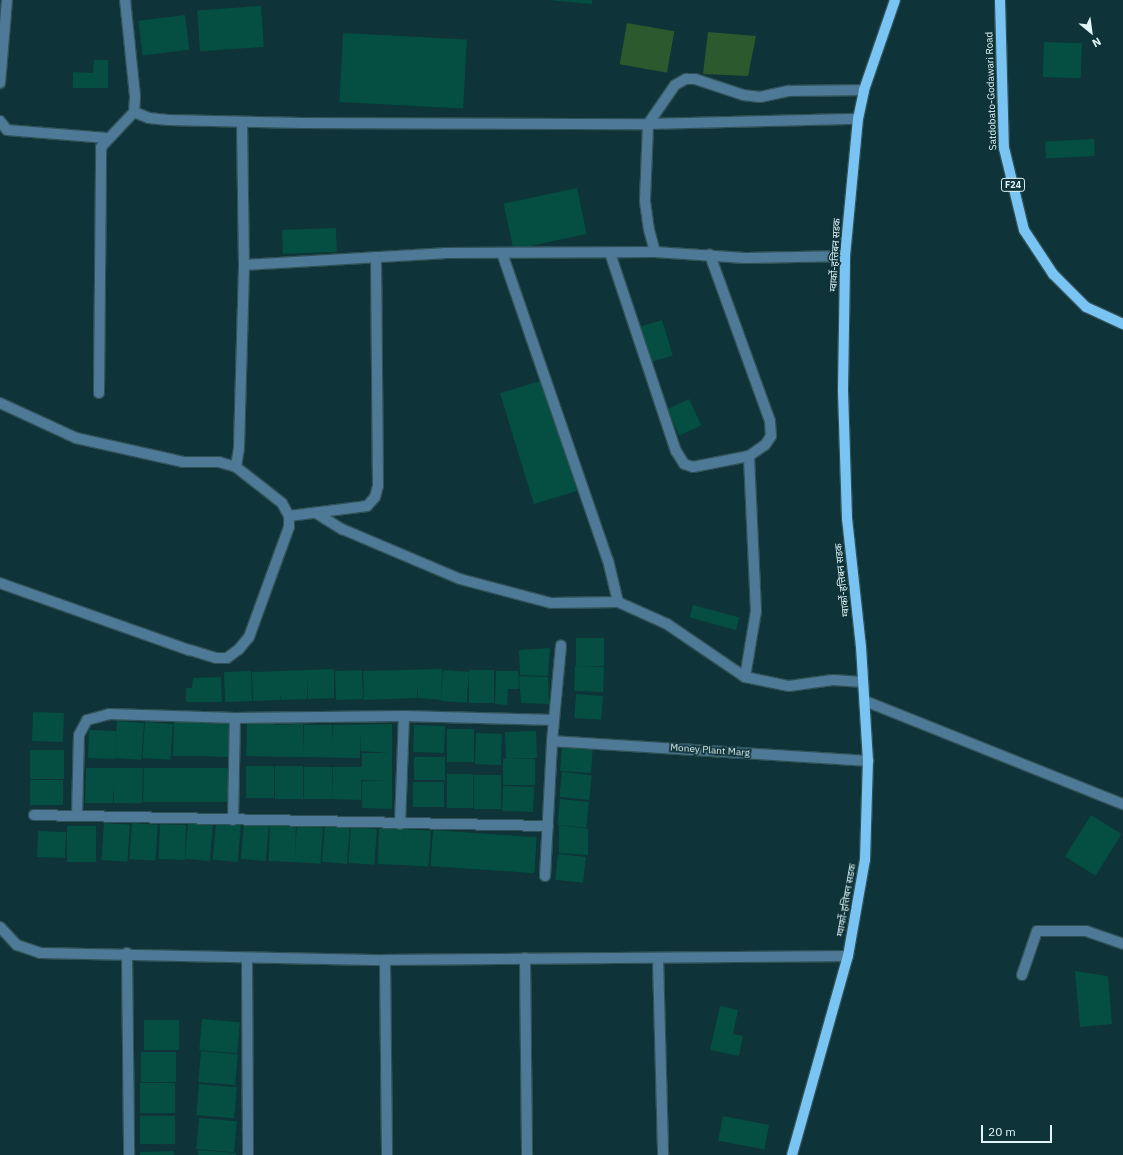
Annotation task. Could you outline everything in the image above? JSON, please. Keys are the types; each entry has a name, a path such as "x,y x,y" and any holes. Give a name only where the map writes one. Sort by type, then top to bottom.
{"main road":[{"name":"ग्वार्को-हत्तिबन सडक","path":"792,1155 848,956 865,860 868,761 865,701 847,518 843,390 845,256 858,118 864,90 895,0"},
{"name":"Satdobato-Godawari Road","path":"1000,0 1004,148 1024,230 1053,274 1086,307 1123,324"}],"street":[{"path":"0,83 8,0"},
{"path":"99,393 99,177 101,147 107,138 134,112 135,96 125,0"},
{"path":"655,252 648,230 645,200 648,124 674,85 686,79 695,79 743,95 760,97 789,91 864,90"},
{"path":"134,112 149,118 162,120 242,122 648,124 858,118"},
{"path":"0,121 7,130 107,138"},
{"path":"236,467 239,447 244,265 242,122"},
{"path":"244,265 376,257 502,253 655,252 710,255 845,256"},
{"path":"502,253 608,560 618,602"},
{"path":"610,253 676,451 684,464 693,467 749,456 765,445 771,436 770,421 710,255"},
{"path":"289,516 367,506 375,497 378,486 376,257"},
{"path":"0,403 76,438 183,462 219,462 236,467 282,503 289,516 289,527 249,637 239,649 227,658 216,658 189,650 0,583"},
{"path":"745,678 756,611 749,456"},
{"path":"316,512 342,529 460,579 551,603 618,602 667,624 745,678 789,686 833,680 863,682"},
{"path":"544,876 552,741 561,645"},
{"path":"865,701 1123,804"},
{"path":"77,816 79,735 87,720 109,714 235,718 404,716 554,720"},
{"path":"400,824 404,716"},
{"path":"233,820 235,718"},
{"name":"Money Plant Marg","path":"552,741 868,761"},
{"path":"34,815 548,826"},
{"path":"0,927 17,945 40,953 127,953 247,959 385,960 525,958 658,959 848,956"},
{"path":"1022,975 1037,931 1086,931 1123,944"},
{"path":"127,953 129,1155"},
{"path":"525,958 527,1155"},
{"path":"247,959 248,1155"},
{"path":"658,959 663,1155"},
{"path":"385,960 387,1155"}],"green space":[{"path":"627,23 674,31 667,73 620,64"},
{"path":"708,32 756,36 748,76 703,74"}],"building":[{"path":"549,0 592,0 592,4"},
{"path":"261,6 264,47 200,51 197,10"},
{"path":"185,15 189,50 143,55 138,21"},
{"path":"343,33 467,39 463,108 339,102"},
{"path":"1044,42 1082,43 1081,78 1043,77"},
{"path":"94,60 108,60 108,88 73,88 73,72 93,73"},
{"path":"1094,139 1095,156 1046,159 1045,142"},
{"path":"577,188 587,234 513,250 504,204"},
{"path":"336,228 337,252 283,254 282,230"},
{"path":"662,320 673,355 652,362 641,326"},
{"path":"543,380 577,491 534,504 500,393"},
{"path":"689,399 701,425 680,435 667,409"},
{"path":"693,605 739,617 736,630 690,618"},
{"path":"576,638 604,638 604,666 576,666"},
{"path":"550,648 548,676 520,675 519,650"},
{"path":"575,666 604,667 603,692 574,691"},
{"path":"334,669 334,698 308,699 307,676 307,699 281,700 280,694 280,700 253,701 252,672"},
{"path":"442,669 441,700 418,698 418,685 417,698 364,700 363,671"},
{"path":"362,670 363,699 336,700 335,671"},
{"path":"443,670 469,672 467,703 441,701"},
{"path":"469,670 494,670 494,703 469,703"},
{"path":"251,671 252,701 225,702 224,672"},
{"path":"496,671 518,671 519,689 508,689 507,705 495,704"},
{"path":"519,676 548,677 549,704 521,703"},
{"path":"221,677 222,702 186,702 186,688 192,688 193,678"},
{"path":"576,694 603,696 601,720 574,718"},
{"path":"33,712 64,713 63,742 32,741"},
{"path":"174,719 230,722 229,757 173,756"},
{"path":"117,721 144,723 141,760 114,758"},
{"path":"145,722 173,724 170,760 142,758"},
{"path":"247,724 303,724 303,755 304,725 332,725 333,743 333,725 392,724 392,809 362,808 362,781 390,781 361,780 361,800 332,799 333,767 362,767 362,753 389,753 361,751 361,731 360,758 246,756"},
{"path":"414,725 445,726 444,753 413,752"},
{"path":"447,729 474,729 474,762 447,762"},
{"path":"89,730 116,731 115,759 88,758"},
{"path":"536,731 537,758 506,759 505,732"},
{"path":"476,733 502,734 501,765 475,764"},
{"path":"562,744 593,746 591,773 560,771"},
{"path":"30,750 64,750 64,779 30,779"},
{"path":"414,757 445,757 445,780 414,780"},
{"path":"503,759 535,759 535,785 503,785"},
{"path":"246,766 274,766 274,798 246,798"},
{"path":"275,766 303,766 303,799 275,799"},
{"path":"304,767 332,767 332,799 304,799"},
{"path":"86,768 143,768 142,803 114,803 114,785 113,803 85,803"},
{"path":"144,768 231,768 230,802 143,802"},
{"path":"562,772 592,775 589,800 559,797"},
{"path":"447,774 473,774 473,808 447,808"},
{"path":"474,775 501,775 501,809 474,809"},
{"path":"30,780 63,780 63,805 30,805"},
{"path":"413,782 444,782 444,807 413,807"},
{"path":"503,786 534,787 533,812 502,811"},
{"path":"560,799 589,802 586,828 557,825"},
{"path":"1091,815 1122,834 1096,876 1065,857"},
{"path":"104,823 130,825 127,862 101,860"},
{"path":"132,823 158,825 155,861 129,859"},
{"path":"188,823 213,825 210,861 185,859"},
{"path":"216,823 241,825 238,862 213,860"},
{"path":"244,823 269,825 266,861 241,859"},
{"path":"160,824 186,825 185,860 159,859"},
{"path":"270,825 296,826 295,862 269,861"},
{"path":"559,825 588,829 588,855 559,853"},
{"path":"67,826 96,826 96,862 67,862"},
{"path":"297,826 323,828 320,864 294,862"},
{"path":"325,826 350,828 347,864 322,862"},
{"path":"351,827 377,829 374,865 348,863"},
{"path":"379,828 405,829 404,865 378,864"},
{"path":"405,829 431,831 428,867 402,865"},
{"path":"433,830 537,837 534,873 430,866"},
{"path":"38,831 66,832 65,858 37,857"},
{"path":"558,854 586,857 583,883 555,880"},
{"path":"1075,971 1108,976 1112,1024 1080,1027"},
{"path":"720,1006 738,1010 733,1034 743,1036 739,1056 710,1050"},
{"path":"202,1019 240,1022 237,1053 199,1050"},
{"path":"144,1020 179,1020 179,1050 144,1050"},
{"path":"201,1051 238,1054 235,1085 198,1082"},
{"path":"141,1052 176,1052 176,1082 141,1082"},
{"path":"140,1083 175,1083 175,1113 140,1113"},
{"path":"199,1084 237,1087 234,1118 196,1115"},
{"path":"140,1116 175,1116 175,1144 140,1144"},
{"path":"723,1116 769,1125 764,1150 718,1141"},
{"path":"199,1118 237,1121 234,1152 196,1149"},
{"path":"198,1150 236,1153 236,1155 198,1155"},
{"path":"174,1151 174,1155 140,1155 140,1152"}]}
